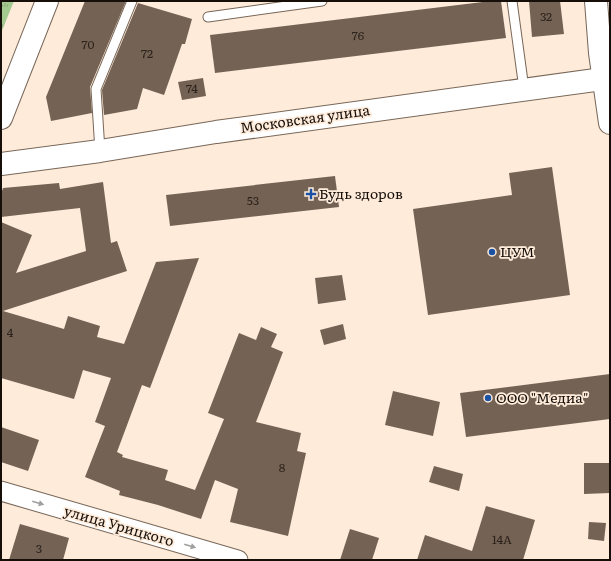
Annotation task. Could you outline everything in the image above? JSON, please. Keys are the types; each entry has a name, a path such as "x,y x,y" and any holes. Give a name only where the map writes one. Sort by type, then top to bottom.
{"street":[{"path":"1,118 47,1"},
{"path":"596,1 607,78 610,123"},
{"name":"Московская улица","path":"1,164 100,151 216,132 607,78"},
{"name":"улица Урицкого","path":"1,491 238,560"}],"lane":[{"path":"100,151 96,89 132,1"},
{"path":"208,17 316,1"},
{"path":"512,1 524,89"}],"green space":[{"path":"1,1 14,1 1,33"}],"building":[{"path":"85,1 126,1 90,87 92,113 51,121 46,97"},
{"path":"501,1 506,38 215,73 210,35"},
{"path":"529,1 560,1 564,34 532,37"},
{"path":"138,3 192,19 185,44 182,44 164,95 143,88 137,109 104,115 102,90"},
{"path":"203,78 206,96 182,100 178,82"},
{"name":"ЦУМ","path":"552,167 570,295 428,315 413,209 512,195 509,173"},
{"path":"335,176 339,207 170,226 166,195"},
{"path":"103,182 111,243 117,241 127,271 3,311 64,329 68,316 100,326 97,337 124,344 156,262 199,258 150,388 142,385 117,452 123,455 122,457 168,470 165,480 195,490 224,419 208,413 239,333 256,340 261,327 277,334 271,347 283,352 256,422 301,433 297,451 306,453 288,536 230,522 238,489 215,480 201,519 158,505 119,495 120,491 85,477 105,426 95,422 111,378 83,370 74,399 1,378 1,222 32,235 16,273 86,251 80,208 1,217 1,194 3,188 59,183 60,189"},
{"path":"342,275 346,300 318,304 315,278"},
{"path":"343,324 346,339 324,345 320,330"},
{"path":"610,374 610,419 466,437 460,393"},
{"path":"393,391 440,402 433,436 385,425"},
{"path":"1,427 39,440 28,471 1,462"},
{"path":"584,463 610,463 610,493 584,494"},
{"path":"434,466 463,474 459,491 429,482"},
{"path":"486,506 535,520 523,560 417,560 425,535 472,551"},
{"path":"589,522 606,523 604,541 588,539"},
{"path":"20,524 69,538 63,560 9,560"},
{"path":"350,529 379,538 372,560 340,560"}],"place":[{"name":"Будь здоров","path":"311,194"},
{"name":"ЦУМ","path":"492,252"},
{"name":"ООО \"Медиа\"","path":"488,398"}]}
